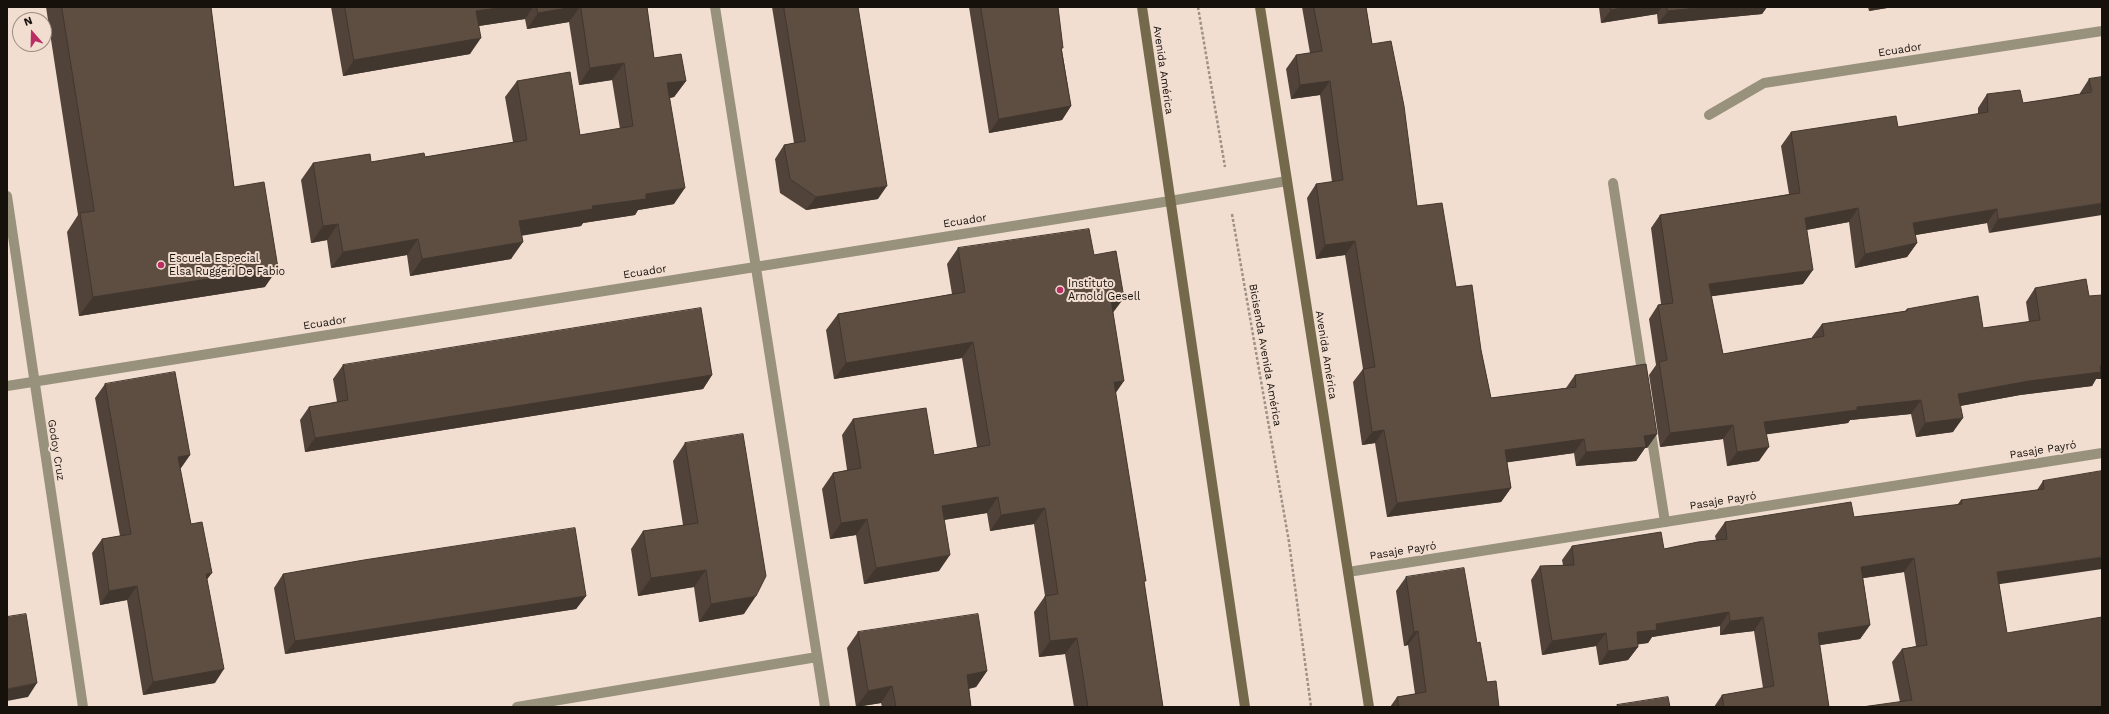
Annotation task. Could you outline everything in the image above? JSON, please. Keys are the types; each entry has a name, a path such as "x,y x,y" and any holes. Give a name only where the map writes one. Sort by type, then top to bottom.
{"main road":[{"name":"Avenida América","path":"1142,7 1245,707"},
{"name":"Avenida América","path":"1260,7 1369,707"}],"street":[{"path":"715,7 825,707"},
{"name":"Ecuador","path":"1709,115 1764,83 2102,31"},
{"name":"Ecuador","path":"7,386 1170,201 1287,181"},
{"path":"1613,183 1644,388"},
{"name":"Godoy Cruz","path":"7,196 84,707"},
{"path":"1649,420 1665,522"},
{"name":"Pasaje Payró","path":"1348,572 2102,453"},
{"path":"517,707 817,657"}],"path":[{"name":"Bicisenda Avenida América","path":"1198,7 1228,191 1289,542 1311,707"}],"building":[{"path":"62,7 211,7 234,187 264,182 278,268 93,297 80,213 94,211"},
{"path":"345,7 505,7 476,11 481,38 354,60"},
{"path":"537,7 573,7 538,13"},
{"path":"581,7 647,7 654,58 681,54 686,81 667,83 685,188 646,194 646,199 592,206 593,209 519,221 523,242 422,259 418,239 343,252 338,224 323,226 313,163 370,154 371,162 424,153 425,157 527,140 517,81 570,72 580,135 633,126 624,63 590,68"},
{"path":"784,7 858,7 887,186 816,197 790,179 784,145 805,141"},
{"path":"981,7 1058,7 1063,48 1061,48 1071,106 999,119"},
{"path":"1314,7 1366,7 1372,44 1391,41 1404,106 1417,206 1442,203 1456,287 1472,285 1481,350 1491,398 1576,387 1575,375 1646,364 1657,434 1644,436 1646,447 1586,452 1584,439 1505,450 1511,488 1397,503 1384,430 1372,432 1363,369 1375,367 1355,241 1325,245 1316,184 1343,180 1330,81 1300,85 1296,55 1322,51"},
{"path":"1611,7 1626,7 1611,10"},
{"path":"1667,7 1706,7 1668,11"},
{"path":"2102,77 2102,203 1998,219 1997,209 1913,223 1917,243 1865,254 1858,208 1805,218 1813,270 1709,284 1723,354 1824,336 1822,324 1907,311 1907,309 1978,296 1983,328 2040,320 2035,288 2086,279 2089,296 2102,295 2101,372 2029,381 1958,394 1963,418 1925,423 1921,400 1857,407 1857,410 1764,422 1769,447 1737,452 1733,425 1670,433 1659,362 1667,360 1658,305 1673,303 1660,215 1800,193 1791,132 1896,116 1898,127 1988,112 1987,94 2020,90 2023,103 2092,92 2089,79"},
{"path":"1089,229 1094,255 1116,251 1124,298 1111,300 1124,381 1114,382 1146,581 1144,581 1163,707 1088,707 1077,638 1050,641 1045,596 1058,594 1045,508 1001,515 998,497 942,506 950,555 876,568 867,519 841,523 833,473 861,468 853,419 926,408 934,455 990,445 973,342 846,363 838,314 965,292 958,248"},
{"path":"701,308 712,375 315,438 309,407 348,400 343,365"},
{"path":"175,372 190,455 178,457 191,524 202,522 212,573 206,574 224,669 153,682 137,586 109,591 102,539 131,534 105,384"},
{"path":"743,434 766,576 756,596 711,604 706,570 651,578 643,531 698,523 685,443"},
{"path":"2102,471 2102,557 1997,572 2007,633 2102,617 2102,707 1862,707 1912,700 1902,649 1927,645 1914,558 1861,567 1870,625 1818,633 1829,707 1724,707 1722,695 1774,686 1763,617 1730,621 1729,612 1656,624 1657,630 1637,632 1638,647 1608,651 1606,633 1552,641 1540,566 1574,565 1572,546 1661,532 1664,549 1698,542 1727,539 1725,522 1851,502 1854,517 1962,504 1961,500 2044,489 2043,481"},
{"path":"575,528 586,596 295,641 283,574 364,560"},
{"path":"1464,568 1477,643 1480,642 1487,682 1496,681 1499,707 1399,707 1397,697 1426,692 1418,631 1414,632 1406,577"},
{"path":"26,614 37,683 7,689 7,617"},
{"path":"978,614 987,671 967,675 971,707 896,707 892,686 868,691 858,632"},
{"path":"1668,697 1670,707 1618,707 1617,705"}],"place":[{"name":"Escuela Especial Elsa Ruggeri De Fabio","path":"161,265"},
{"name":"Instituto Arnold Gesell","path":"1060,290"}]}
